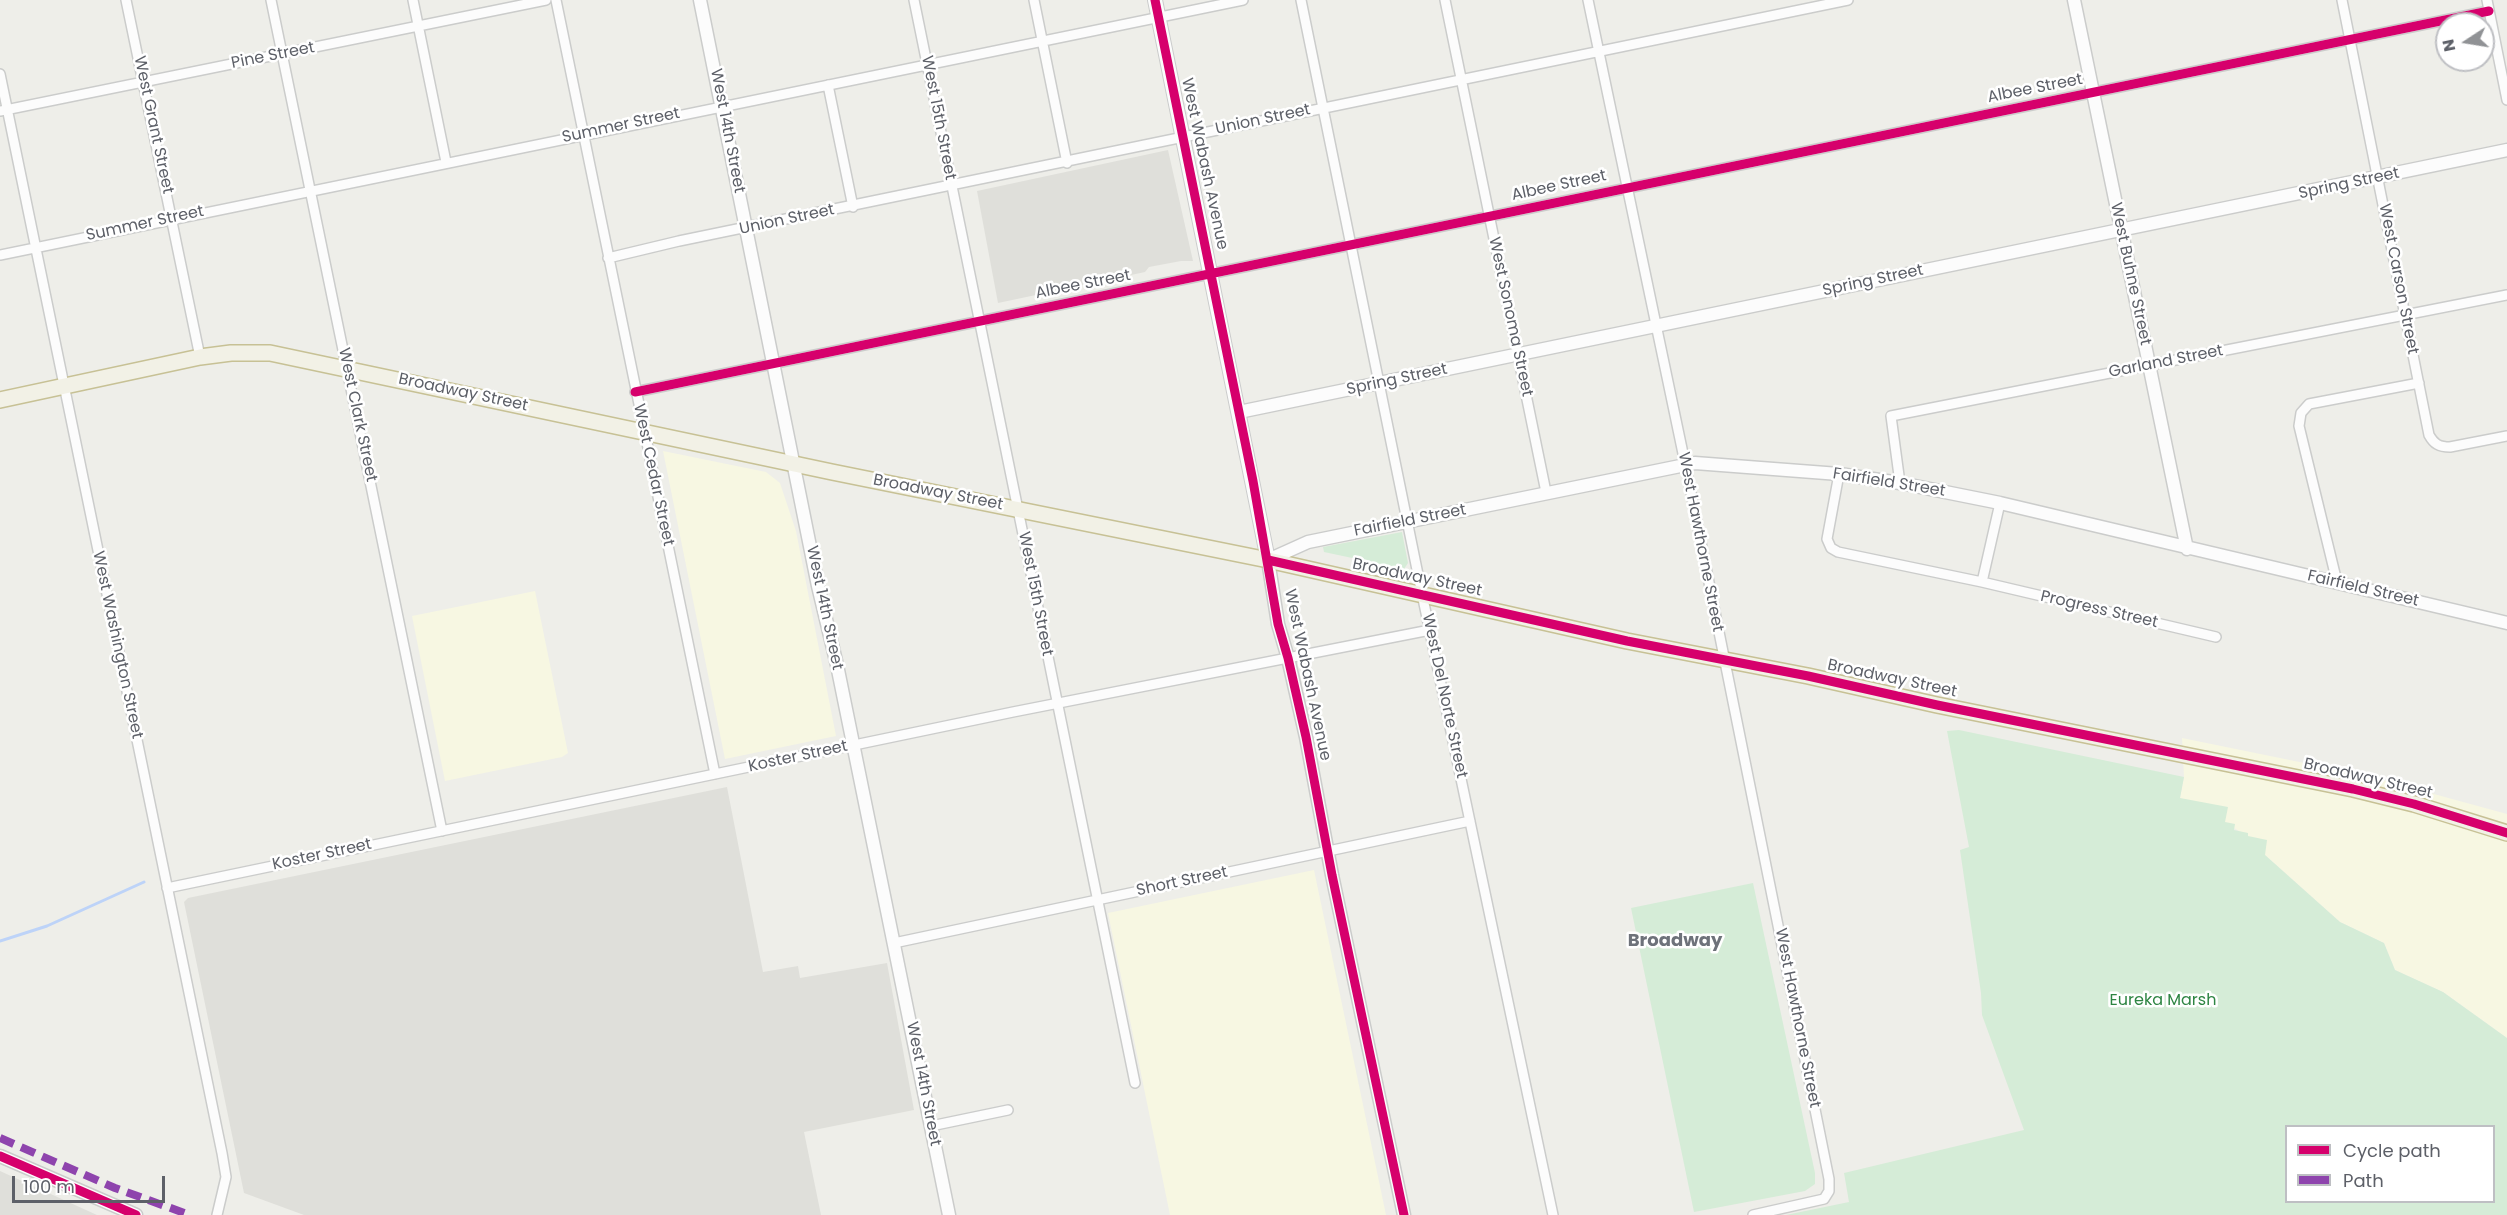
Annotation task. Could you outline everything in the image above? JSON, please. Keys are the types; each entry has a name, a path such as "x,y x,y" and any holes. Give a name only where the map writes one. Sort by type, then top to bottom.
{"highway":[{"name":"Broadway Street","path":"0,400 200,357 270,352 795,464 1269,560 1627,641 2353,789 2414,804 2507,833"}],"main road":[{"name":"West Wabash Avenue","path":"1155,0 1269,560"}],"street":[{"name":"West Grant Street","path":"126,0 200,357"},
{"name":"West Clark Street","path":"271,0 442,831"},
{"path":"413,0 446,162"},
{"name":"Pine Street","path":"4,110 546,0"},
{"name":"West Cedar Street","path":"556,0 715,774"},
{"name":"West 14th Street","path":"700,0 949,1215"},
{"name":"West 15th Street","path":"914,0 1135,1083"},
{"path":"1034,0 1067,163"},
{"name":"Summer Street","path":"0,255 1243,0"},
{"name":"West Del Norte Street","path":"1302,0 1422,594 1553,1215"},
{"name":"West Sonoma Street","path":"1445,0 1546,492"},
{"name":"West Hawthorne Street","path":"1588,0 1685,463 1824,1155 1829,1191 1824,1199 1753,1215"},
{"name":"Union Street","path":"608,258 1848,0"},
{"name":"West Buhne Street","path":"2074,0 2187,549"},
{"name":"West Carson Street","path":"2342,0 2429,435 2433,442 2441,447 2459,446 2507,436"},
{"path":"2487,0 2507,100"},
{"name":"Albee Street","path":"635,392 2489,11"},
{"name":"West Washington Street","path":"0,74 4,110 36,248 226,1177 217,1215"},
{"path":"828,85 853,207"},
{"name":"Spring Street","path":"1239,412 2507,150"},
{"name":"Garland Street","path":"1900,483 1891,416 2507,296"},
{"path":"2337,582 2300,426 2301,413 2309,404 2419,383"},
{"name":"Fairfield Street","path":"1269,560 1308,542 1685,463 1839,474 1900,483 2000,503 2507,623"},
{"name":"Progress Street","path":"1839,474 1827,539 1831,548 1838,552 1982,582 2216,637"},
{"path":"1982,582 2000,503"},
{"name":"West Wabash Avenue","path":"1269,560 1278,624 1288,658 1404,1215"},
{"name":"Koster Street","path":"168,888 852,745 1430,630"},
{"name":"Short Street","path":"894,943 1470,821"},
{"path":"931,1126 1008,1110"},
{"path":"0,1156 136,1215"}],"shaded area":[{"path":"1168,150 1193,261 1149,267 1145,272 998,303 977,191"},
{"path":"663,451 766,472 780,483 796,531 836,736 725,759"},
{"path":"535,591 568,753 562,757 445,781 412,616"},
{"path":"2182,738 2368,776 2507,814 2507,1038 2443,992 2395,970 2384,943 2340,922 2265,855 2248,836 2180,798 2184,777"},
{"path":"727,787 763,972 798,966 800,978 887,963 914,1110 804,1132 821,1215 304,1215 244,1193 184,902 188,898"},
{"path":"1314,870 1386,1215 1170,1215 1108,913"},
{"path":"0,1171 97,1215 0,1215"}],"green space":[{"path":"1402,532 1408,563 1404,569 1324,552 1323,547"},
{"name":"Eureka Marsh","path":"1959,730 2184,777 2180,798 2228,807 2225,822 2235,824 2234,830 2248,833 2248,836 2267,840 2265,855 2340,922 2384,943 2395,970 2443,992 2507,1038 2507,1215 1786,1215 1849,1202 1844,1173 2024,1130 1982,1015 1981,993 1960,850 1969,847 1947,731"},
{"path":"1753,883 1815,1173 1815,1184 1805,1191 1694,1212 1631,908"}],"waterway":[{"path":"0,941 47,926 144,882"}],"marked path":[{"path":"0,1138 115,1188 190,1215"}],"cycle path":[{"path":"1155,0 1253,481 1278,624 1306,737 1332,875 1404,1215"},
{"path":"635,392 2489,11"},
{"path":"1268,560 1627,641 1808,676 1937,705 2353,789 2414,804 2507,833"},
{"path":"0,1156 136,1215"}],"district":[{"name":"Broadway","path":"1675,941"}]}
